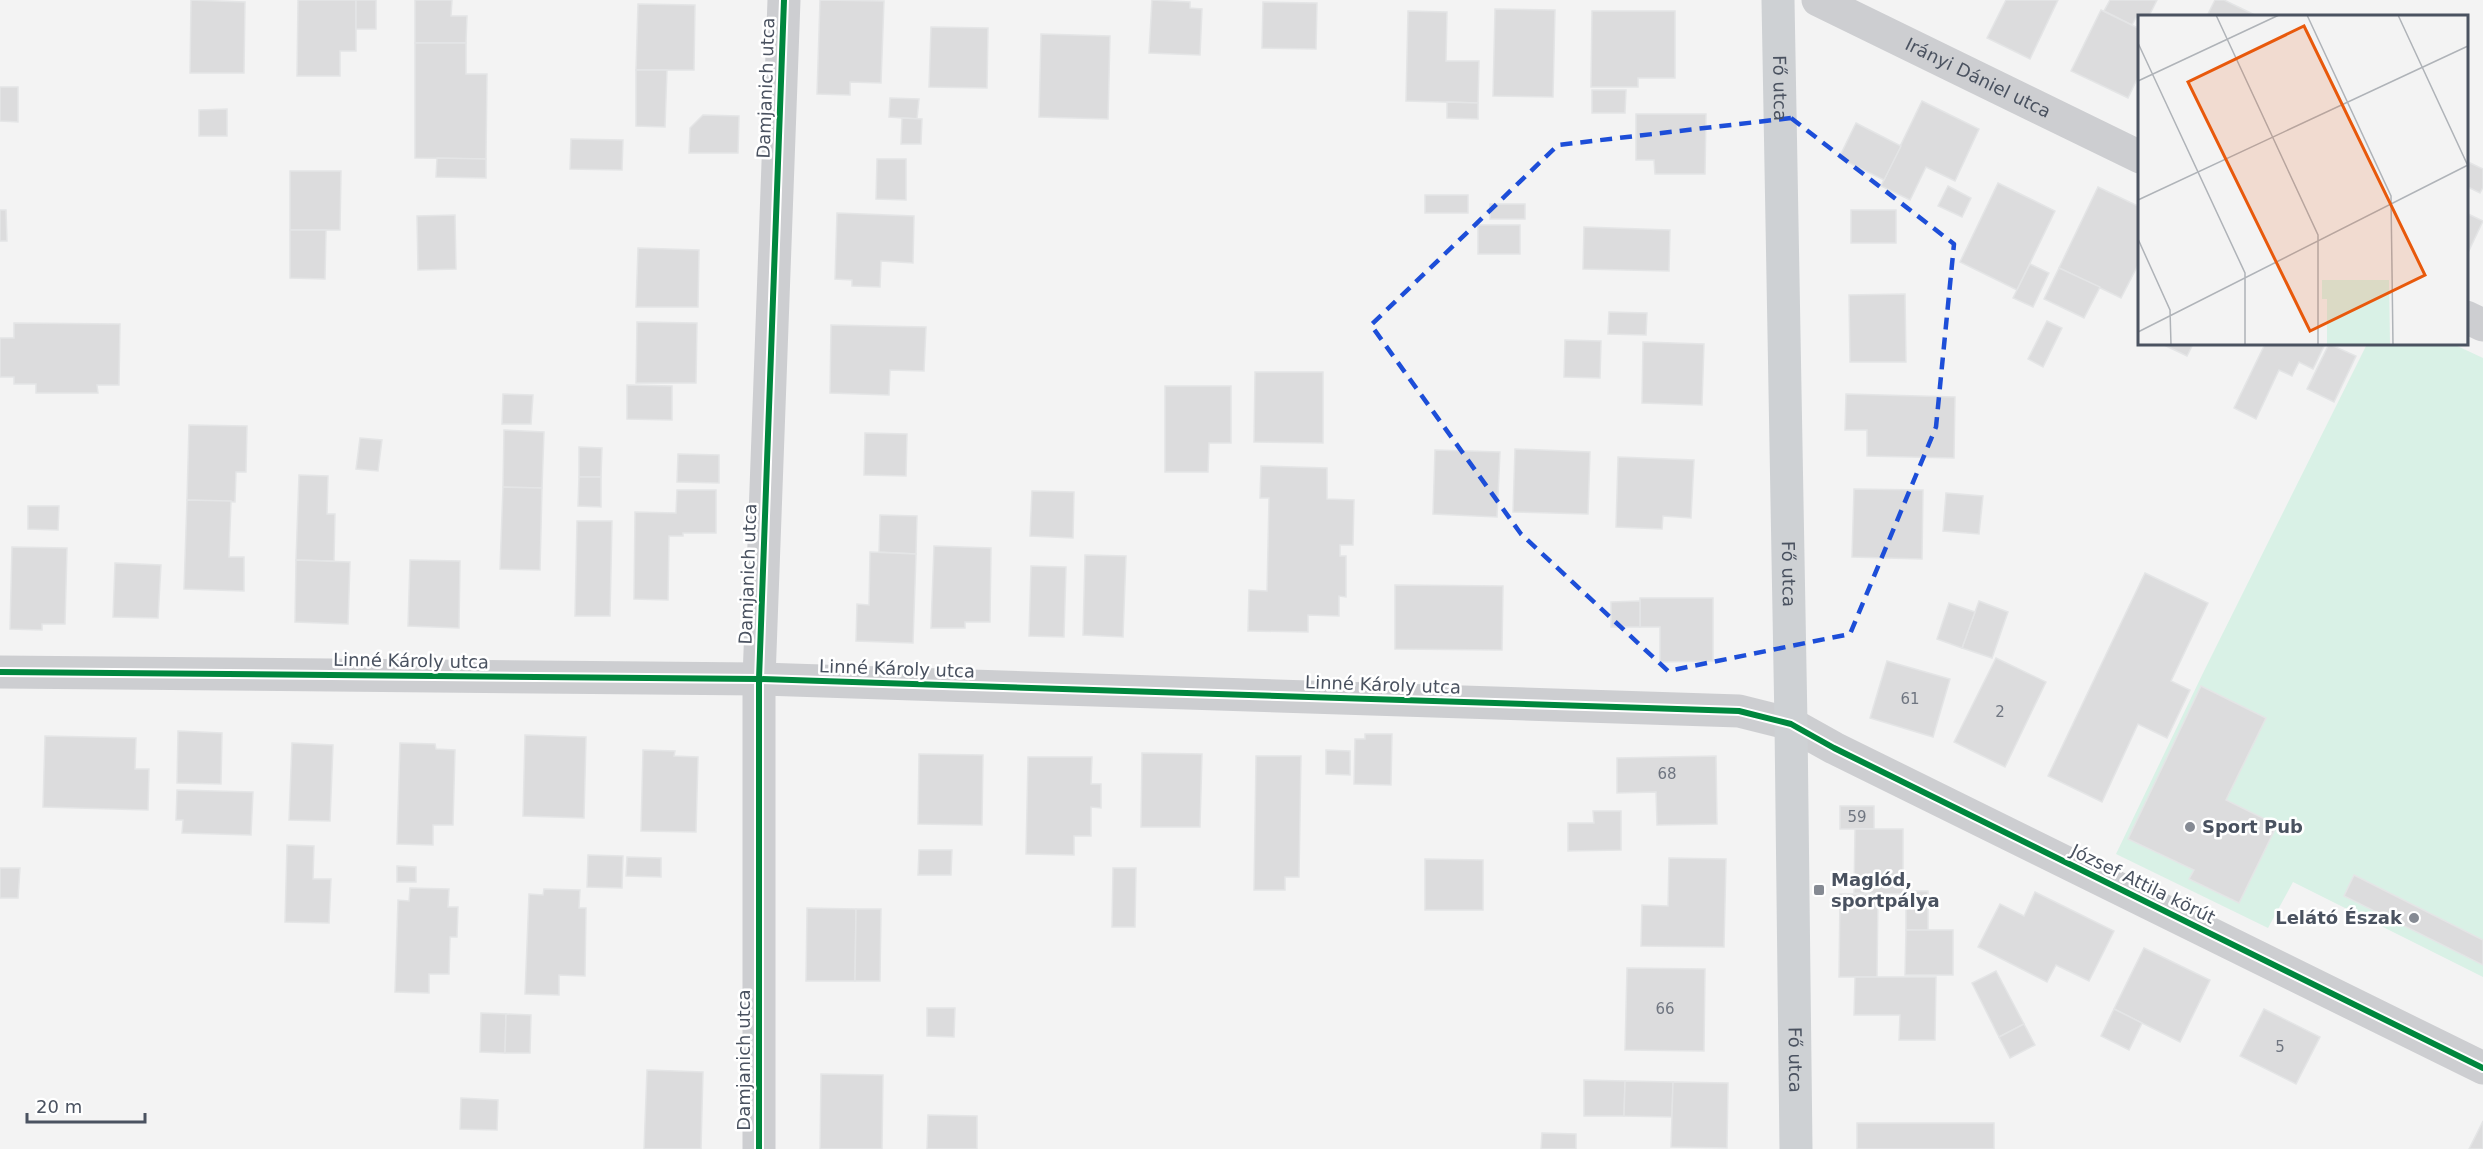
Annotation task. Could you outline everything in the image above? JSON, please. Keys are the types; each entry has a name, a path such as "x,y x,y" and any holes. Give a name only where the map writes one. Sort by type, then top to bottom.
{"main road":[{"name":"Fő utca","path":"1778,0 1796,1149"}],"street":[{"name":"Damjanich utca","path":"759,1149 759,679 784,0"},
{"name":"Irányi Dániel utca","path":"1818,0 2138,157"},
{"path":"2468,318 2483,325"},
{"name":"Linné Károly utca","path":"0,672 759,679 1739,711 1791,724"},
{"name":"József Attila körút","path":"1791,724 1834,748 2483,1068"}],"highlighted area":[{"path":"1791,118 1954,244 1936,427 1850,634 1668,671 1521,534 1371,325 1558,145"}],"green space":[{"path":"2367,345 2455,345 2483,358 2483,977 2293,882 2268,928 2116,854 2204,671"}],"building":[{"path":"191,0 245,2 244,73 190,73"},
{"path":"298,0 356,0 356,51 340,51 340,76 297,76"},
{"path":"356,0 376,0 376,29 356,29"},
{"path":"415,0 452,0 451,16 467,16 466,43 415,43"},
{"path":"820,0 884,1 881,83 850,82 850,95 817,94"},
{"path":"1152,0 1190,2 1190,8 1202,9 1200,55 1149,53"},
{"path":"2006,0 2058,0 2030,59 1987,38"},
{"path":"2110,0 2157,0 2150,15 2138,14 2132,25 2104,11"},
{"path":"2215,0 2224,0 2255,15 2208,15"},
{"path":"1263,2 1317,3 1316,49 1262,48"},
{"path":"638,4 695,5 694,70 636,70"},
{"path":"1495,9 1555,10 1553,97 1493,96"},
{"path":"2101,10 2138,28 2138,77 2128,98 2071,71"},
{"path":"1408,11 1447,12 1446,61 1479,61 1478,103 1406,101"},
{"path":"1592,11 1675,11 1675,78 1638,78 1638,87 1591,87"},
{"path":"931,27 988,28 987,88 929,87"},
{"path":"1041,34 1110,36 1108,119 1039,117"},
{"path":"415,43 466,43 466,74 487,74 486,159 415,158"},
{"path":"636,70 667,70 665,127 636,126"},
{"path":"0,87 18,87 18,122 0,121"},
{"path":"1592,90 1626,90 1625,113 1592,113"},
{"path":"890,98 919,99 917,119 889,117"},
{"path":"1922,101 1979,129 1955,181 1926,167 1910,200 1881,186"},
{"path":"1447,102 1478,103 1478,119 1447,118"},
{"path":"227,109 227,136 199,136 199,110"},
{"path":"1636,114 1706,114 1705,174 1655,174 1654,160 1636,160"},
{"path":"703,115 739,116 738,153 689,153 690,128"},
{"path":"902,118 922,119 921,144 901,144"},
{"path":"1856,123 1901,146 1884,180 1839,158"},
{"path":"571,139 623,140 622,170 570,169"},
{"path":"437,158 486,159 486,178 436,177"},
{"path":"877,159 906,159 906,200 876,199"},
{"path":"2468,162 2483,169 2483,187 2480,193 2468,187"},
{"path":"290,171 341,171 340,230 290,230"},
{"path":"1998,183 2055,211 2017,290 1960,262"},
{"path":"1948,186 1971,198 1962,217 1938,206"},
{"path":"2098,187 2138,206 2138,265 2121,298 2059,268"},
{"path":"1425,195 1468,195 1468,213 1425,213"},
{"path":"1490,204 1525,204 1525,219 1490,219"},
{"path":"0,210 6,210 7,241 0,241"},
{"path":"1851,210 1896,210 1896,243 1851,243"},
{"path":"837,213 914,216 913,263 881,261 880,287 852,286 852,280 835,279"},
{"path":"2468,214 2483,221 2468,253"},
{"path":"455,215 456,269 418,270 417,216"},
{"path":"1478,225 1520,225 1520,254 1478,254"},
{"path":"1584,227 1670,230 1669,271 1583,269"},
{"path":"290,230 326,230 325,279 290,278"},
{"path":"638,248 699,250 698,307 636,307"},
{"path":"2030,264 2049,273 2033,307 2013,298"},
{"path":"2059,268 2100,287 2084,318 2044,299"},
{"path":"1905,294 1906,362 1850,362 1849,295"},
{"path":"1609,312 1647,313 1646,335 1608,334"},
{"path":"2047,321 2062,328 2043,367 2028,359"},
{"path":"637,322 697,323 696,383 636,383"},
{"path":"14,323 120,324 119,385 97,385 98,393 36,393 36,384 14,384 14,377 0,377 0,338 14,338"},
{"path":"831,325 926,327 924,371 890,370 889,395 830,393"},
{"path":"1565,340 1601,341 1600,378 1564,377"},
{"path":"1643,342 1704,344 1702,405 1642,403"},
{"path":"2164,345 2192,345 2187,356"},
{"path":"2265,345 2325,345 2313,369 2299,362 2292,376 2279,370 2256,419 2234,408"},
{"path":"2329,345 2356,356 2334,402 2307,389"},
{"path":"1255,372 1323,372 1323,443 1254,442"},
{"path":"627,385 672,386 672,420 627,419"},
{"path":"1165,386 1231,386 1231,443 1209,443 1208,472 1165,472"},
{"path":"503,394 533,395 531,424 502,424"},
{"path":"1846,394 1955,397 1954,458 1867,456 1867,430 1845,430"},
{"path":"189,425 247,426 246,472 236,472 235,502 187,500"},
{"path":"504,430 544,432 542,488 503,487"},
{"path":"865,433 907,434 906,476 864,475"},
{"path":"360,438 382,440 378,471 356,469"},
{"path":"579,447 602,448 601,477 579,477"},
{"path":"1515,449 1590,452 1588,514 1513,512"},
{"path":"1435,450 1500,452 1497,517 1433,514"},
{"path":"678,454 719,455 719,483 677,482"},
{"path":"1618,457 1694,460 1691,518 1663,516 1662,529 1616,527"},
{"path":"1261,466 1327,468 1327,499 1354,500 1353,545 1340,545 1340,556 1346,556 1346,597 1339,596 1339,616 1308,615 1308,632 1248,631 1249,590 1267,591 1269,498 1260,498"},
{"path":"299,475 328,476 327,514 335,514 334,561 296,560"},
{"path":"579,477 601,477 601,507 578,506"},
{"path":"503,487 542,488 540,570 500,569"},
{"path":"1854,489 1923,490 1922,559 1852,557"},
{"path":"677,490 716,490 716,533 683,533 683,536 669,536 668,600 634,599 635,512 676,513"},
{"path":"1032,491 1074,492 1073,538 1030,536"},
{"path":"1946,493 1983,496 1979,534 1943,531"},
{"path":"187,500 231,501 229,557 244,557 244,591 184,589"},
{"path":"28,506 59,506 58,530 28,529"},
{"path":"880,515 917,516 916,554 879,552"},
{"path":"577,521 612,521 610,616 575,616"},
{"path":"934,546 991,548 990,622 965,622 965,628 931,628"},
{"path":"12,547 67,548 65,624 42,624 42,630 10,629"},
{"path":"870,552 916,554 913,643 856,641 857,604 869,605"},
{"path":"1085,555 1126,556 1123,637 1083,635"},
{"path":"296,560 350,562 348,624 295,622"},
{"path":"410,560 460,561 459,628 408,626"},
{"path":"115,563 161,565 158,618 113,617"},
{"path":"1031,566 1066,567 1064,637 1029,636"},
{"path":"2145,573 2208,603 2171,681 2190,690 2167,738 2138,724 2102,802 2048,776"},
{"path":"1395,585 1503,586 1502,650 1395,649"},
{"path":"1640,598 1713,598 1713,661 1660,662 1660,627 1640,627"},
{"path":"1640,601 1640,627 1611,627 1611,602"},
{"path":"1979,601 2008,612 1992,658 1962,648"},
{"path":"1949,603 1975,612 1962,648 1937,639"},
{"path":"1996,658 2046,682 2005,767 1954,742"},
{"path":"1887,661 1950,679 1933,737 1870,718"},
{"path":"2201,686 2266,718 2226,800 2277,825 2239,903 2189,879 2194,870 2128,839"},
{"path":"178,731 222,733 221,784 177,783"},
{"path":"1365,734 1392,734 1391,785 1354,784 1355,739 1365,739"},
{"path":"525,735 586,737 584,818 523,816"},
{"path":"45,736 136,738 135,769 149,769 148,810 43,807"},
{"path":"292,743 333,745 330,821 289,820"},
{"path":"400,743 435,744 436,749 455,750 453,825 433,825 433,845 397,844"},
{"path":"643,750 675,751 674,756 698,757 696,832 641,831"},
{"path":"1326,750 1350,751 1350,775 1326,774"},
{"path":"1142,753 1202,754 1200,827 1141,827"},
{"path":"919,754 983,755 982,825 918,824"},
{"path":"1256,756 1301,756 1299,877 1285,877 1285,890 1254,890"},
{"path":"1716,756 1717,824 1657,825 1656,792 1617,793 1617,758"},
{"path":"1028,757 1092,757 1091,784 1101,784 1101,808 1091,807 1091,836 1074,836 1074,855 1026,854"},
{"path":"177,790 253,792 251,835 182,833 183,820 176,820"},
{"path":"1840,806 1874,806 1874,829 1840,829"},
{"path":"1593,811 1621,811 1621,850 1568,851 1568,823 1594,823"},
{"path":"1855,829 1903,829 1903,894 1854,893"},
{"path":"287,845 314,846 313,879 331,879 329,923 285,922"},
{"path":"919,850 952,850 951,875 918,875"},
{"path":"588,855 623,856 622,888 587,887"},
{"path":"627,857 661,858 661,877 626,876"},
{"path":"1669,858 1726,859 1724,947 1641,946 1642,905 1668,906"},
{"path":"1425,859 1483,860 1483,910 1425,910"},
{"path":"397,866 416,867 416,882 397,882"},
{"path":"0,868 20,868 18,898 0,898"},
{"path":"1113,868 1136,868 1135,927 1112,927"},
{"name":"Lelátó Észak","path":"2354,875 2483,940 2483,965 2344,896"},
{"path":"410,888 449,889 448,907 458,907 457,937 450,937 449,974 429,974 429,993 395,992 398,900 409,901"},
{"path":"544,889 580,890 579,908 586,908 585,976 559,975 559,995 525,994 529,894 543,895"},
{"path":"1906,891 1928,891 1928,931 1906,930"},
{"path":"2035,892 2114,931 2089,981 2056,965 2047,982 1978,947 2000,904 2024,916"},
{"path":"1840,894 1878,894 1877,977 1839,977"},
{"path":"807,908 856,909 855,981 806,981"},
{"path":"856,909 881,909 880,981 855,981"},
{"path":"1906,930 1953,930 1953,975 1905,975"},
{"path":"2144,948 2210,980 2180,1042 2114,1009"},
{"path":"1627,968 1705,969 1704,1051 1625,1050"},
{"path":"1996,971 2024,1024 1999,1037 1972,983"},
{"path":"1855,977 1936,977 1935,1040 1899,1040 1900,1015 1854,1015"},
{"path":"927,1008 955,1008 954,1037 927,1036"},
{"path":"2114,1009 2142,1023 2129,1050 2101,1036"},
{"path":"2264,1009 2320,1037 2296,1084 2240,1056"},
{"path":"481,1013 506,1014 505,1053 480,1052"},
{"path":"506,1014 531,1015 530,1053 505,1053"},
{"path":"2024,1024 2035,1045 2010,1058 1999,1037"},
{"path":"647,1070 703,1072 701,1149 644,1149"},
{"path":"821,1074 883,1075 882,1149 820,1149"},
{"path":"1584,1080 1625,1081 1624,1116 1584,1116"},
{"path":"1625,1081 1673,1082 1672,1117 1624,1116"},
{"path":"1673,1082 1728,1083 1727,1148 1671,1147"},
{"path":"461,1098 498,1100 497,1130 460,1129"},
{"path":"928,1115 977,1116 977,1149 927,1149"},
{"path":"2483,1121 2483,1149 2469,1149"},
{"path":"1857,1123 1994,1123 1994,1149 1857,1149"},
{"path":"1542,1133 1576,1134 1576,1149 1541,1149"}],"cycle path":[{"path":"759,1149 759,679 784,0"},
{"path":"0,672 759,679 1739,711 1791,724 1834,748 2483,1068"}],"place":[{"name":"Sport Pub","path":"2190,827"},
{"name":"Maglód, sportpálya","path":"1819,890"},
{"name":"Lelátó Észak","path":"2414,918"}]}
